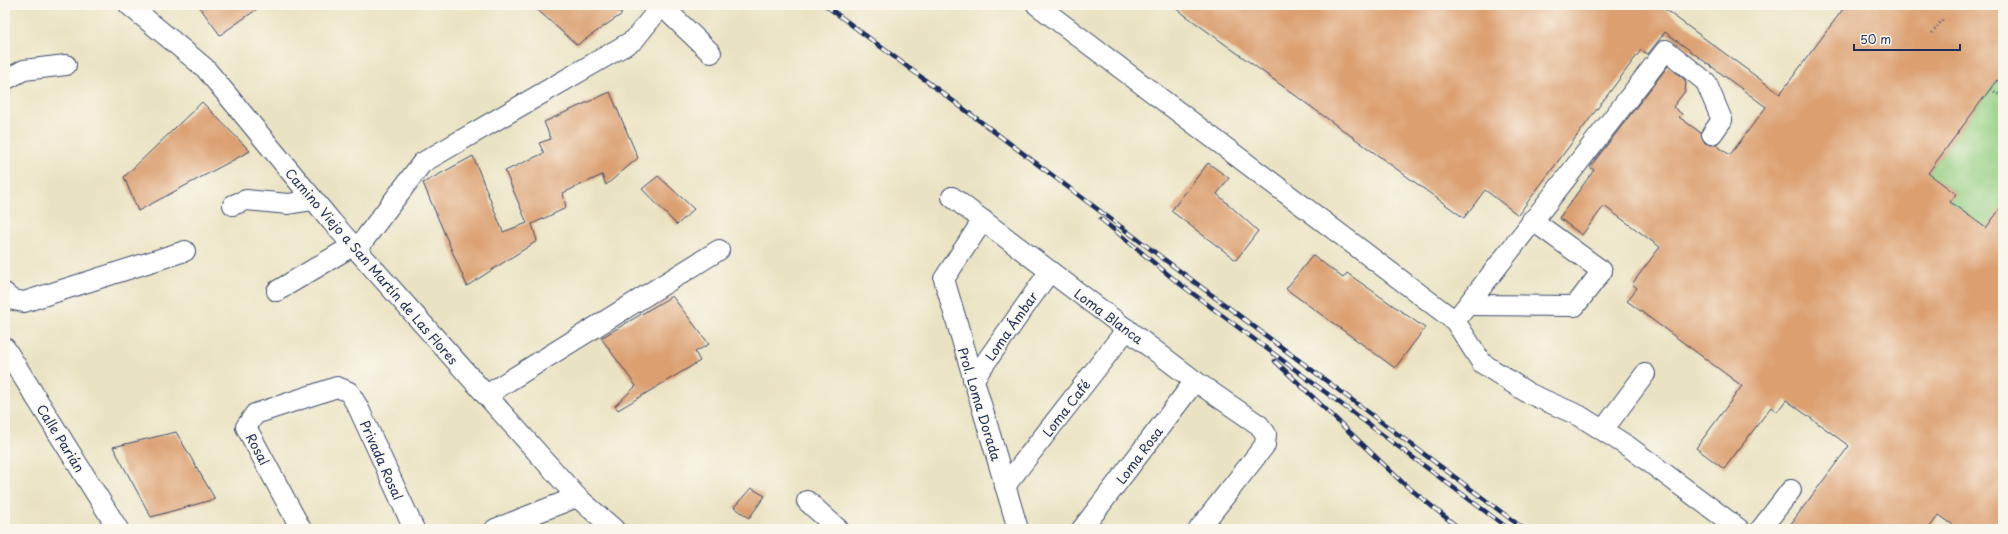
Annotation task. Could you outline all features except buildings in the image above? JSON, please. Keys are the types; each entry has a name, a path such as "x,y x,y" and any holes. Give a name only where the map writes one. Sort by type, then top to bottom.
{"street":[{"name":"Camino Viejo a San Martín de Las Flores","path":"129,5 205,68 313,200 486,395 577,497 614,529"},
{"path":"1037,5 1455,321 1482,362 1528,393 1580,416 1628,446 1739,529"},
{"path":"278,292 355,247 422,163 634,40 662,6 711,53"},
{"path":"1455,321 1532,220 1666,50 1706,82 1722,120 1712,134"},
{"path":"5,80 24,70 66,65"},
{"name":"Loma Blanca","path":"952,196 1195,381 1259,425 1266,434 1265,445 1199,529"},
{"path":"233,205 246,200 288,204 313,200"},
{"name":"Prol. Loma Dorada","path":"983,220 944,279 1018,529"},
{"path":"1468,305 1575,306 1602,271 1532,220"},
{"path":"486,395 719,250"},
{"path":"5,293 9,298 24,302 185,251"},
{"name":"Loma Ámbar","path":"973,380 1050,271"},
{"name":"Loma Café","path":"1005,486 1127,329"},
{"name":"Calle Parián","path":"5,348 118,529"},
{"path":"1603,430 1645,374"},
{"name":"Loma Rosa","path":"1082,529 1195,381"},
{"name":"Rosal","path":"301,529 246,427 255,414 338,388 350,392"},
{"name":"Privada Rosal","path":"350,392 414,529"},
{"path":"1761,529 1791,490"},
{"path":"495,529 577,497"},
{"path":"807,500 838,529"}],"path":[{"path":"1932,33 1944,18"},
{"path":"1991,89 2003,98"}],"green space":[{"path":"1997,80 2003,85 2003,241 1950,202 1956,193 1942,183 1935,191 1922,181"}],"railway":[{"path":"825,5 1524,529"},
{"path":"1101,219 1176,281 1509,529"},
{"path":"1275,361 1403,483 1460,529"}]}
